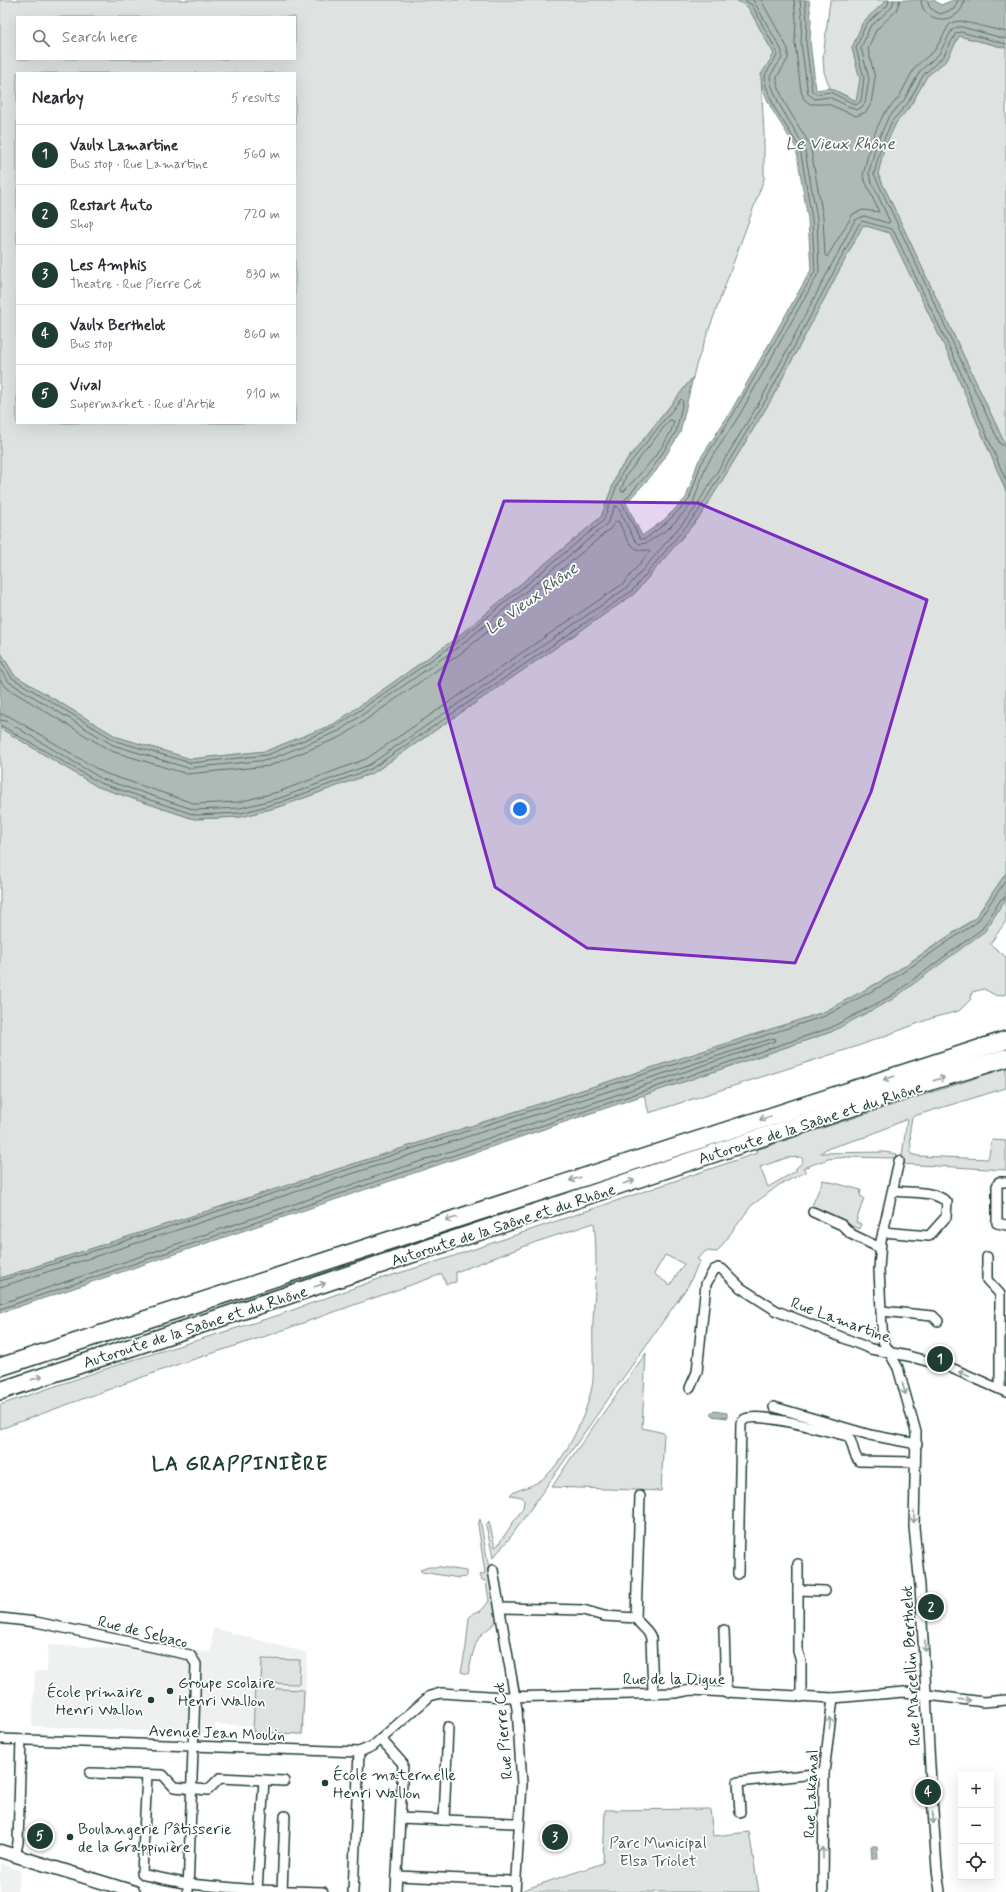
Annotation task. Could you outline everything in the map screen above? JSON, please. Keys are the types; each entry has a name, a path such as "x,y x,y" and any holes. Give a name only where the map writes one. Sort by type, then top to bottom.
{"highway":[{"name":"Autoroute de la Saône et du Rhône","path":"0,1367 1006,1040"},
{"name":"Autoroute de la Saône et du Rhône","path":"0,1390 1006,1058"}],"street":[{"name":"Rue Marcellin Berthelot","path":"899,1161 894,1191 880,1248 879,1269 881,1311 883,1341 898,1368 915,1428 917,1444 915,1462 914,1526 920,1586 937,1869 940,1892"},
{"path":"1006,1182 999,1182 997,1186 997,1224 1006,1225"},
{"path":"883,1232 929,1236 946,1217 947,1202 942,1198 935,1195 894,1191"},
{"path":"813,1212 842,1225 851,1234 880,1248"},
{"path":"987,1257 987,1280 1000,1294 1003,1391"},
{"name":"Rue Lamartine","path":"690,1388 698,1372 706,1284 714,1270 718,1268 722,1269 741,1288 777,1311 871,1349 949,1367 1003,1391"},
{"path":"881,1311 933,1316 938,1321"},
{"path":"774,1407 870,1435 917,1444"},
{"path":"738,1574 742,1423 744,1420 748,1418 766,1418 848,1436 851,1440 856,1458 859,1461 915,1462"},
{"path":"640,1496 636,1618 638,1623 650,1634 651,1638 653,1693"},
{"path":"798,1564 798,1651 801,1662 801,1697"},
{"name":"Rue Pierre Cot","path":"493,1570 516,1696 522,1784 515,1892"},
{"path":"798,1590 825,1591"},
{"path":"501,1608 583,1610 604,1616 636,1618"},
{"name":"Rue de Sebaco","path":"0,1618 36,1622 190,1655 196,1664 188,1888"},
{"path":"724,1630 726,1692"},
{"name":"Rue de la Digue","path":"516,1696 675,1693 691,1690 833,1698 904,1692 984,1702 1006,1700"},
{"path":"353,1892 359,1752 368,1749 381,1739 434,1693 516,1696"},
{"name":"Rue Lakanal","path":"823,1892 824,1773 833,1698"},
{"path":"444,1820 448,1727"},
{"name":"Avenue Jean Moulin","path":"0,1739 359,1752"},
{"path":"381,1739 403,1764 396,1892"},
{"path":"15,1856 18,1842 21,1740"},
{"path":"90,1773 163,1775 174,1787 208,1790 220,1778 284,1781"},
{"path":"740,1812 738,1782 824,1773"},
{"path":"148,1775 142,1873 148,1877 188,1888 322,1892"},
{"path":"257,1890 264,1780"},
{"path":"282,1891 285,1816"},
{"path":"400,1818 512,1822"},
{"path":"0,1851 134,1892"},
{"path":"397,1876 508,1881"}],"highlighted area":[{"path":"504,501 698,503 927,600 871,792 795,963 587,948 495,887 439,684"}],"shaded area":[{"name":"Groupe scolaire Henri Wallon","path":"213,1628 307,1653 304,1735 253,1733 253,1726 215,1724 214,1734 32,1726 35,1671 47,1671 48,1645 211,1652"},
{"path":"0,1863 21,1871 17,1892 0,1892"}],"green space":[{"path":"0,0 736,0 748,7 774,54 761,75 764,134 764,179 696,365 693,377 618,471 601,517 455,639 334,724 266,751 191,759 117,737 14,675 0,651"},
{"path":"830,0 887,0 863,22 852,48 860,79 857,101 830,88 824,72 823,58"},
{"path":"959,36 1006,48 1006,446 878,174 884,147 896,123 911,105 927,76 947,60"},
{"path":"863,225 890,233 950,358 1006,491 1006,873 975,918 885,979 824,1012 0,1278 0,728 98,787 194,819 241,817 282,806 373,773 634,594 701,515 771,400"},
{"path":"1006,898 1006,921 990,944 1006,957 1006,994 997,996 984,989 972,992 971,999 959,1011 935,1017 858,1046 649,1113 644,1095 831,1032 985,931"},
{"path":"1006,1068 1006,1088 914,1116 912,1118 910,1128 911,1154 918,1156 988,1159 992,1140 1006,1141 1006,1170 901,1164 907,1119 865,1137 826,1149 821,1153 884,1152 897,1154 896,1158 847,1157 828,1159 803,1168 806,1172 779,1185 751,1206 717,1252 706,1251 697,1259 700,1261 688,1286 512,1535 493,1558 486,1525 489,1521 495,1547 498,1545 523,1508 524,1500 522,1497 510,1495 538,1482 557,1464 574,1437 587,1406 593,1380 593,1328 596,1259 594,1223 536,1242 456,1272 456,1282 446,1284 442,1274 266,1336 173,1366 0,1429 0,1405 126,1362 276,1316 376,1280 442,1260 757,1153 756,1150","holes":["801,1157 803,1160 802,1163 796,1168 796,1171 768,1187 760,1167 786,1158","665,1255 684,1264 670,1285 654,1274"]},
{"path":"823,1180 861,1190 860,1196 864,1198 856,1222 861,1224 859,1229 811,1208"},
{"path":"646,1353 642,1428 664,1433 661,1491 552,1487 571,1458"},
{"path":"480,1519 498,1617 497,1620 481,1635 477,1642 468,1674 461,1672 466,1647 469,1618 473,1613 481,1611 489,1601 486,1581 482,1580 480,1575 485,1573 478,1525"},
{"path":"429,1567 441,1567 466,1571 466,1577 459,1578 422,1572 420,1570"},
{"path":"262,1659 300,1660 299,1684 261,1683"},
{"path":"255,1688 304,1690 302,1734 253,1732"},
{"name":"Parc Municipal Elsa Triolet","path":"710,1809 713,1836 749,1832 759,1892 523,1892 523,1890 603,1863 605,1810"}],"water":[{"name":"Le Vieux Rhône","path":"736,0 809,0 811,20 810,42 816,90 830,88 856,101 860,79 852,48 863,22 887,0 934,0 941,5 953,0 1006,0 1006,48 959,36 947,60 927,76 911,105 896,123 884,148 878,174 1006,446 1006,491 950,358 890,233 863,225 771,400 701,515 634,594 373,773 282,806 241,817 194,819 98,787 0,728 0,651 14,675 117,737 191,759 266,751 334,724 455,639 601,517 618,472 693,377 680,433 656,471 626,503 642,536 664,520 686,498 698,462 731,411 811,270 808,219 796,148 771,108 762,87 761,75 774,54 748,7"},
{"path":"1006,873 1006,898 985,931 893,999 831,1032 0,1313 0,1278 824,1012 885,979 975,919"},
{"path":"711,1412 727,1413 727,1418 711,1416"},
{"path":"871,1846 877,1846 878,1859 872,1859"}],"place":[{"name":"Vaulx Lamartine","path":"940,1359"},
{"name":"Restart Auto","path":"931,1607"},
{"name":"Groupe scolaire Henri Wallon","path":"170,1691"},
{"name":"École primaire Henri Wallon","path":"151,1700"},
{"name":"École maternelle Henri Wallon","path":"325,1783"},
{"name":"Vaulx Berthelot","path":"928,1792"},
{"name":"Vival","path":"40,1836"},
{"name":"Boulangerie Pâtisserie de la Grappinière","path":"70,1837"},
{"name":"Les Amphis","path":"555,1837"}],"district":[{"name":"LA GRAPPINIÈRE","path":"240,1463"}]}
